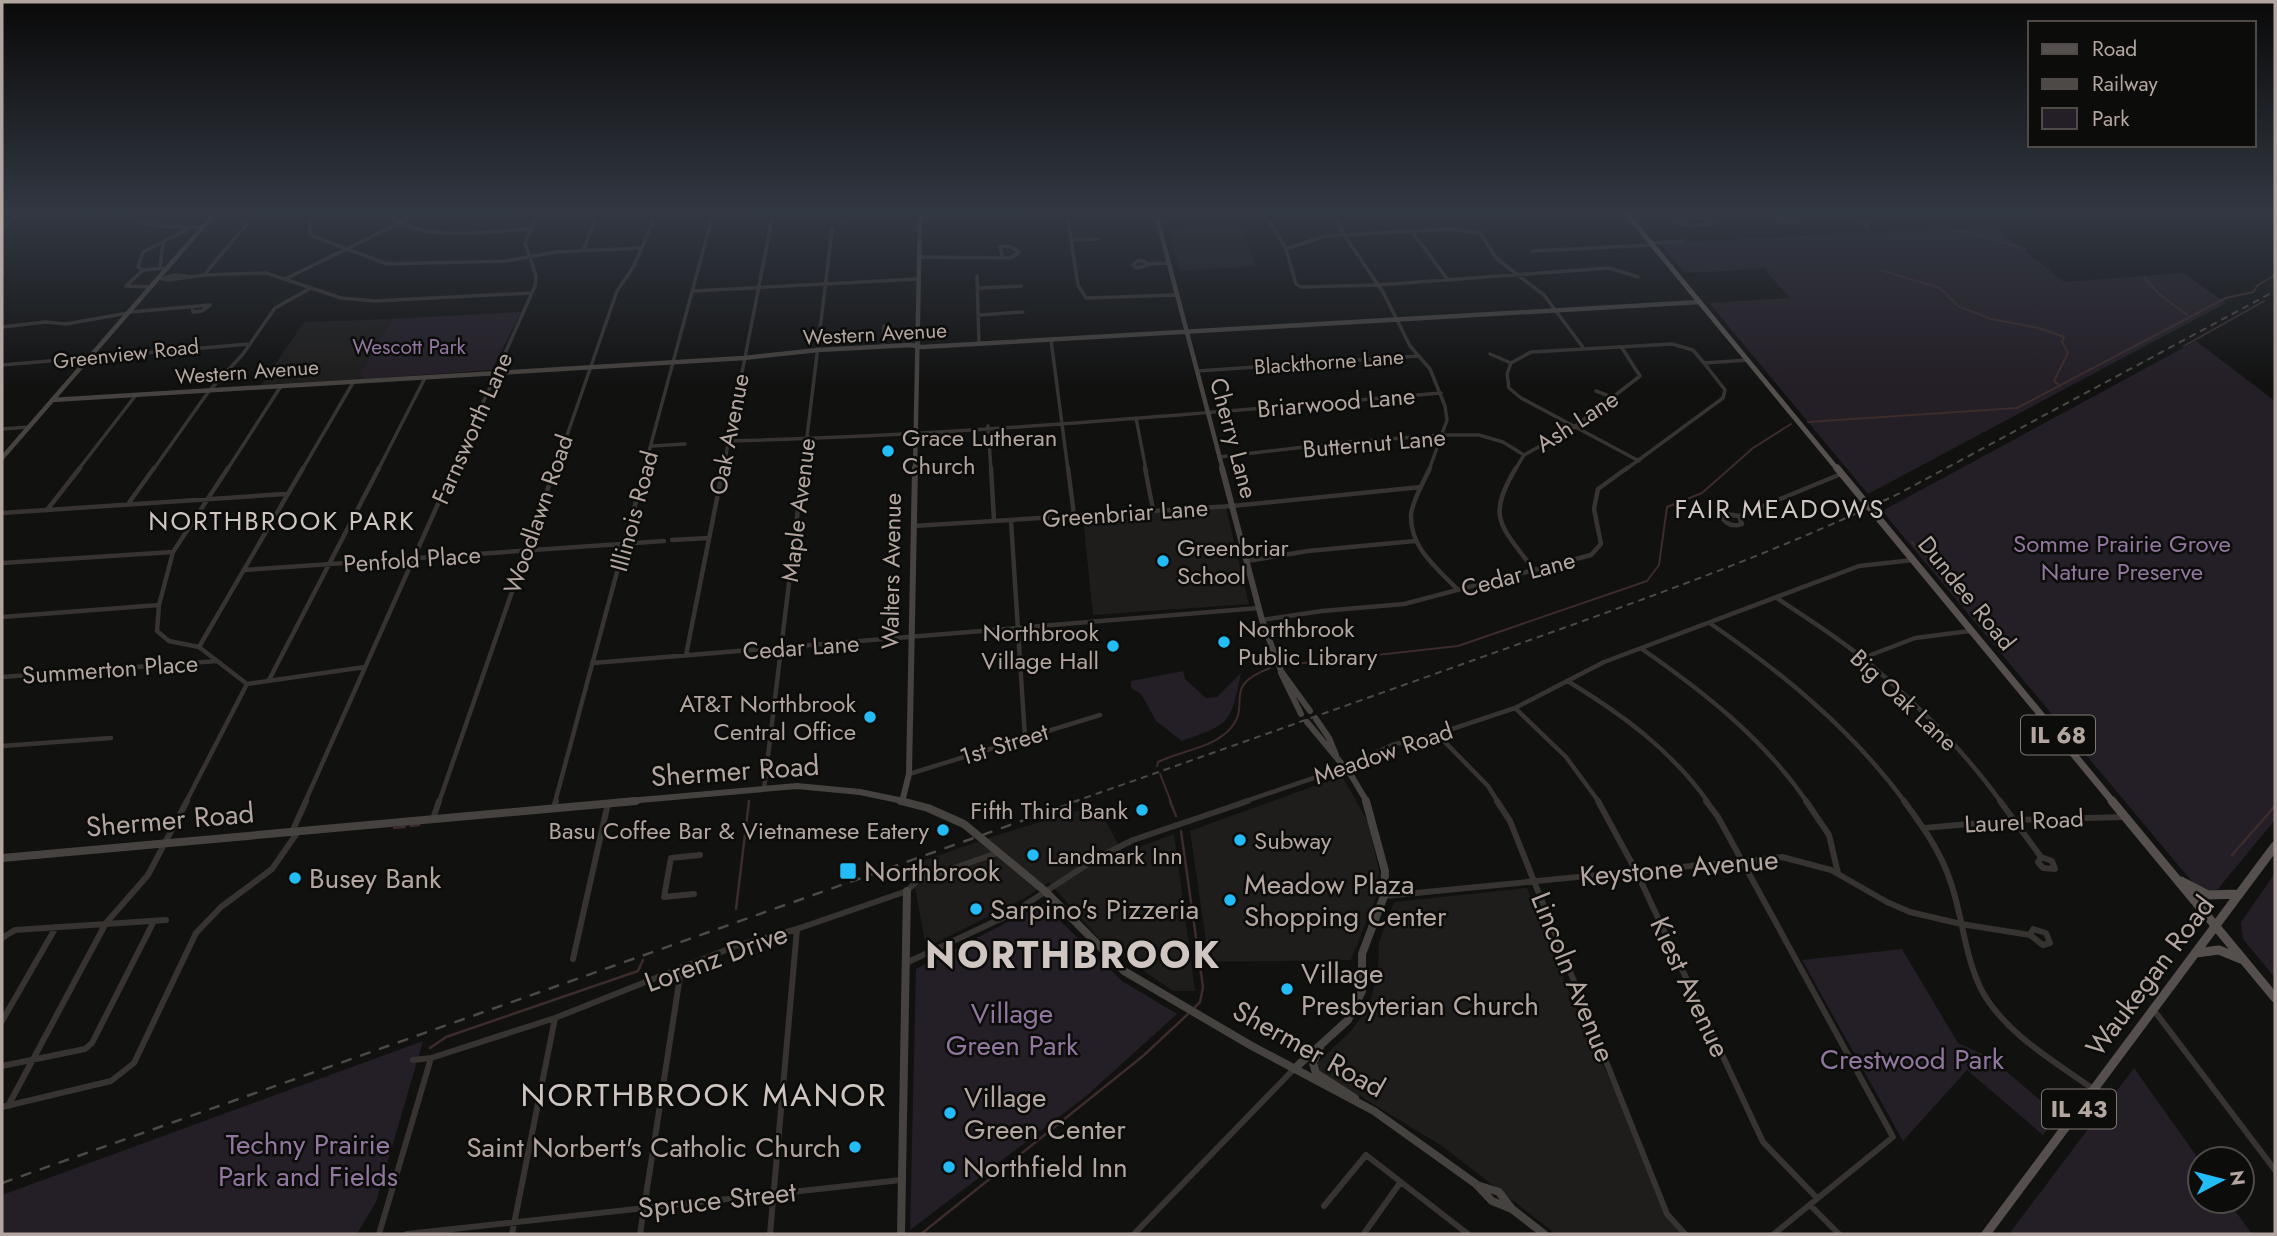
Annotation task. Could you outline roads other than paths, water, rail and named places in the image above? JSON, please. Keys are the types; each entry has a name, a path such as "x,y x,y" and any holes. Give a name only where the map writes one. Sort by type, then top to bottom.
{"main road":[{"name":"Dundee Road","path":"1674,272 2275,998"},
{"name":"Waukegan Road","path":"1986,1234 2275,846"},
{"path":"2175,877 2205,895 2216,898 2239,894"},
{"path":"2195,953 2219,950 2244,960"}],"street":[{"path":"142,272 127,288 151,287"},
{"path":"2,458 166,272"},
{"path":"204,275 207,272"},
{"path":"285,279 300,272"},
{"name":"Farnsworth Lane","path":"5,1107 111,1081 134,1063 201,927 212,913 267,873 283,856 532,293 537,281 534,272"},
{"name":"Woodlawn Road","path":"432,820 617,291 630,272"},
{"name":"Illinois Road","path":"554,808 698,272"},
{"name":"Oak Avenue","path":"687,655 760,272"},
{"name":"Maple Avenue","path":"764,789 827,272"},
{"name":"Walters Avenue","path":"902,803 909,774 918,272"},
{"path":"1076,272 1078,285 1086,298 1177,295"},
{"name":"Cherry Lane","path":"1170,272 1262,620 1287,690 1301,714"},
{"path":"1292,272 1296,284 1309,288 1541,272"},
{"path":"1369,272 1410,346 1430,369 1441,393 1447,421 1411,513 1415,541 1431,563 1457,590"},
{"path":"1444,272 1448,279"},
{"path":"1621,272 1638,277"},
{"path":"162,278 168,280 186,276 266,273 341,298 375,301 532,293"},
{"path":"1517,273 1544,295 1582,347"},
{"path":"977,276 979,344"},
{"path":"693,291 918,279"},
{"path":"978,288 1021,285"},
{"path":"128,504 209,391 250,344 275,308 309,289"},
{"name":"Western Avenue","path":"52,400 744,358 883,346 979,344 1700,302"},
{"path":"2,327 46,321 66,324 129,313 192,308"},
{"path":"979,315 1023,312"},
{"path":"883,346 884,326"},
{"path":"1051,340 1064,421 1074,515"},
{"name":"Greenview Road","path":"2,365 88,359 143,350 250,344"},
{"name":"Ash Lane","path":"1511,363 1531,352 1582,347 1682,345 1693,350 1704,363"},
{"name":"Ash Lane","path":"1533,569 1509,539 1498,513 1506,485 1524,455 1573,428 1640,376 1622,348"},
{"path":"1490,354 1511,363 1507,374 1508,388 1573,428 1640,461"},
{"name":"Blackthorne Lane","path":"1196,372 1419,356"},
{"path":"1704,363 1748,360"},
{"name":"Cedar Lane","path":"1262,620 1322,611 1404,604 1591,555 1601,544 1592,506 1598,489 1723,398 1725,390 1704,363"},
{"path":"269,681 425,378"},
{"path":"199,647 286,494 355,381"},
{"path":"281,386 173,552 159,605 157,631 169,642 199,647 247,684 365,667"},
{"path":"1596,391 1614,398"},
{"name":"Briarwood Lane","path":"729,440 807,439 1136,418 1441,393"},
{"path":"46,510 136,395"},
{"path":"1136,418 1153,510"},
{"path":"988,426 994,520"},
{"path":"2,429 29,427"},
{"name":"Butternut Lane","path":"1219,457 1349,442 1443,435 1479,435 1503,442 1524,455"},
{"path":"652,446 685,444"},
{"path":"1739,516 1742,522 1738,526 1723,519 1726,514 1739,516 1842,474"},
{"name":"Greenbriar Lane","path":"913,526 1232,506 1354,491 1420,487"},
{"path":"2,513 286,494"},
{"path":"1011,520 1025,738"},
{"path":"672,540 709,538"},
{"name":"Penfold Place","path":"244,570 664,541"},
{"path":"1247,561 1308,551 1415,541"},
{"path":"2,563 173,552"},
{"name":"Meadow Road","path":"905,964 1011,914 1097,858 1169,825 1343,768 1392,745 1437,734 1514,708 1604,662 1859,566 1913,560"},
{"name":"Big Oak Lane","path":"1776,598 1863,659 1936,724 1978,770 2025,839 2041,857"},
{"path":"2,617 159,605"},
{"name":"Cedar Lane","path":"593,663 1259,608"},
{"path":"1710,624 1763,659 1839,723 1875,763 1924,828 1951,879 1975,975 2007,1024 2094,1090"},
{"path":"1863,659 1910,638 1933,633 1971,631"},
{"path":"1642,649 1691,683 1749,733 1790,777 1829,835 1838,873"},
{"name":"Summerton Place","path":"2,677 218,661"},
{"name":"Cherry Lane","path":"1281,671 1310,711"},
{"path":"1568,682 1635,723 1694,780 1742,859 1893,1137 1774,1234"},
{"path":"5,1107 106,923 148,875 247,684"},
{"name":"Kiest Avenue","path":"1514,708 1545,734 1585,781 1636,871 1762,1142 1816,1198"},
{"name":"1st Street","path":"909,774 1100,715"},
{"path":"1316,719 1329,738 1338,760"},
{"path":"1136,1234 1294,1069 1348,1020 1362,991 1362,954 1384,896 1385,871 1376,828 1366,799 1307,722"},
{"name":"Lincoln Avenue","path":"1437,734 1488,786 1510,821 1667,1214 1685,1234"},
{"path":"2,746 111,738"},
{"name":"Shermer Road","path":"2,858 797,786 838,788 902,803 952,816 1045,891 1124,971 1294,1069 1374,1111 1476,1184 1492,1201 1512,1209 1545,1234"},
{"path":"573,959 608,803"},
{"name":"Laurel Road","path":"1924,828 2014,820 2125,817"},
{"name":"Lorenz Drive","path":"413,1060 431,1058 555,1018 736,946 797,929 906,891 916,881 997,853"},
{"path":"694,894 664,897 671,858 700,855"},
{"name":"Keystone Avenue","path":"1384,896 1782,857 1808,862 1838,873 1863,890 1895,906 1947,923 2030,935"},
{"path":"902,1233 906,891"},
{"path":"5,935 15,930 166,920"},
{"path":"2,1066 85,1049 92,1044 153,921"},
{"path":"2,1021 56,927"},
{"path":"770,1234 797,929"},
{"path":"640,1234 681,969"},
{"path":"2153,1009 2275,1170"},
{"path":"512,1234 555,1018"},
{"path":"1323,1041 1313,1063 1316,1073 1374,1111"},
{"path":"379,1234 431,1058"},
{"path":"1324,1206 1366,1156 1468,1234"},
{"name":"Spruce Street","path":"407,1234 902,1180"},
{"path":"1365,1232 1400,1184"},
{"path":"1810,1205 1839,1234"}],"waterway":[{"path":"1886,272 1940,288 1958,306 1991,319 2039,328 2064,337 2062,342 2068,353 2054,381 2058,384"},
{"path":"1808,422 2017,408 2226,298 2253,292 2258,285 2275,275"},
{"path":"2144,277 2159,294 2187,315"},
{"path":"2184,346 2264,301"},
{"path":"1286,665 1458,646 1647,581 1659,565 1667,507 1702,493 1753,448 1791,424"},
{"path":"1912,542 1920,552"},
{"path":"1157,766 1158,762 1204,745 1228,731 1239,713 1241,690 1245,682 1270,668"},
{"path":"1160,774 1171,802"},
{"path":"736,909 749,801"},
{"path":"1170,801 1176,816"},
{"path":"2232,855 2275,806"},
{"path":"411,826 419,825"},
{"path":"394,828 405,827"},
{"path":"1181,831 1203,987 1200,1002 1195,1007"},
{"path":"430,1048 446,1037 638,971 643,960"},
{"path":"921,1234 1143,1056 1188,1014"}],"railway":[{"path":"1073,802 1603,614 1802,537 1900,493 2275,291"},
{"path":"2,1183 1078,801"}],"place":[{"name":"Grace Lutheran Church","path":"888,451"},
{"name":"Greenbriar School","path":"1163,561"},
{"name":"Northbrook Public Library","path":"1224,642"},
{"name":"Northbrook Village Hall","path":"1113,646"},
{"name":"AT&T Northbrook Central Office","path":"870,717"},
{"name":"Fifth Third Bank","path":"1142,810"},
{"name":"Basu Coffee Bar & Vietnamese Eatery","path":"943,830"},
{"name":"Subway","path":"1240,840"},
{"name":"Landmark Inn","path":"1033,855"},
{"name":"Northbrook","path":"848,871"},
{"name":"Busey Bank","path":"295,878"},
{"name":"Meadow Plaza Shopping Center","path":"1230,900"},
{"name":"Sarpino's Pizzeria","path":"976,909"},
{"name":"Village Presbyterian Church","path":"1287,989"},
{"name":"Village Green Center","path":"950,1113"},
{"name":"Saint Norbert's Catholic Church","path":"855,1147"},
{"name":"Northfield Inn","path":"949,1167"}],"district":[{"name":"FAIR MEADOWS","path":"1780,509"},
{"name":"NORTHBROOK PARK","path":"282,521"},
{"name":"NORTHBROOK","path":"1073,954"},
{"name":"NORTHBROOK MANOR","path":"704,1095"}],"park label":[{"name":"Wescott Park","path":"409,347"},
{"name":"Somme Prairie Grove Nature Preserve","path":"2122,557"},
{"name":"Village Green Park","path":"1012,1029"},
{"name":"Crestwood Park","path":"1912,1059"},
{"name":"Techny Prairie Park and Fields","path":"308,1160"}]}
